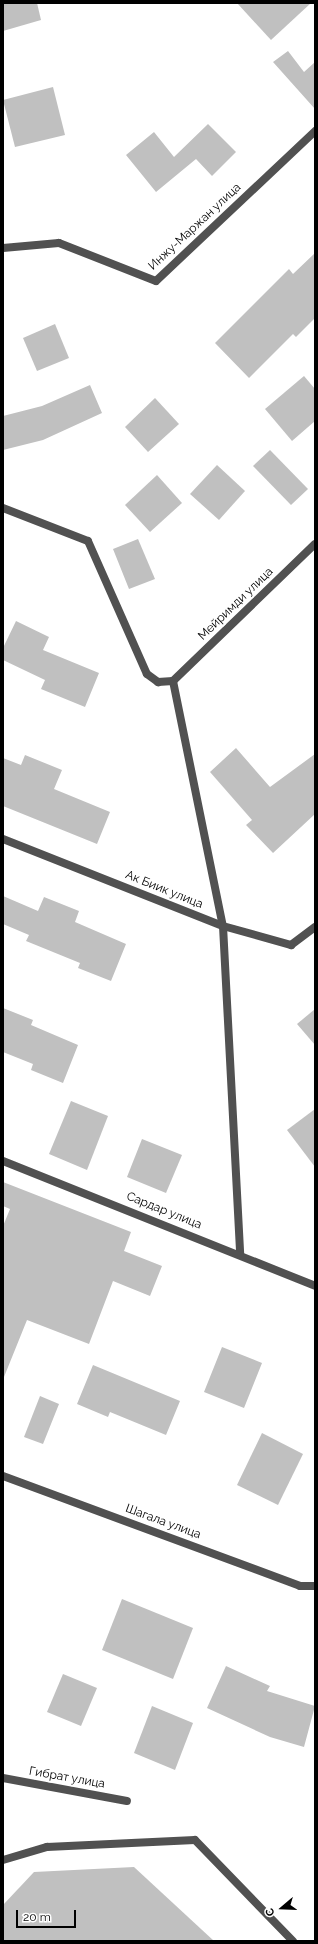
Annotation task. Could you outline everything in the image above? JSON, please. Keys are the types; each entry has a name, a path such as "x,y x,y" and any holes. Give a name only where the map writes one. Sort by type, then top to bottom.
{"street":[{"name":"Инжу-Маржан улица","path":"3,248 59,243 156,281 315,131"},
{"path":"3,508 88,541 147,674 158,682 173,681 223,926 240,1254"},
{"name":"Мейримди улица","path":"173,681 315,544"},
{"name":"Ак Биик улица","path":"3,839 223,926 291,945 315,927"},
{"name":"Сардар улица","path":"3,1161 240,1254 315,1286"},
{"name":"Шагала улица","path":"3,1476 300,1586 315,1586"},
{"name":"Гибрат улица","path":"3,1778 127,1801"},
{"path":"3,1860 47,1847 195,1840 293,1941"}],"building":[{"path":"3,3 37,3 41,20 3,31"},
{"path":"237,3 311,3 271,40"},
{"path":"288,51 304,72 315,62 315,109 273,62"},
{"path":"53,87 65,135 15,147 3,100"},
{"path":"208,124 236,152 212,176 196,159 156,192 126,155 154,132 174,157"},
{"path":"315,253 315,318 296,337 293,334 249,378 215,343 289,269 293,274"},
{"path":"55,324 69,358 37,371 23,338"},
{"path":"304,376 315,389 315,421 292,441 265,409"},
{"path":"90,385 102,413 43,440 3,450 3,416 42,406"},
{"path":"155,398 179,424 148,452 125,427"},
{"path":"270,450 308,489 291,505 253,466"},
{"path":"217,465 245,491 219,520 190,494"},
{"path":"157,475 182,503 150,532 125,505"},
{"path":"138,539 155,579 129,589 113,549"},
{"path":"16,621 49,637 43,650 99,673 85,707 41,689 45,680 3,660 3,648"},
{"path":"236,748 270,787 315,754 315,814 273,853 246,825 252,820 210,772"},
{"path":"25,755 62,770 54,789 110,812 97,844 3,806 3,758 21,765"},
{"path":"3,896 38,911 44,897 79,911 75,922 126,944 111,981 78,968 80,963 26,941 29,935 3,924"},
{"path":"3,1008 33,1020 31,1025 78,1045 63,1083 31,1070 33,1064 3,1052"},
{"path":"315,1009 315,1045 297,1024"},
{"path":"71,1101 108,1116 87,1170 49,1154"},
{"path":"315,1109 315,1167 287,1130"},
{"path":"142,1139 182,1155 166,1193 127,1177"},
{"path":"3,1182 131,1232 124,1251 162,1266 150,1296 113,1281 89,1344 27,1320 4,1377 3,1226 10,1209 3,1206"},
{"path":"222,1347 262,1363 244,1408 204,1392"},
{"path":"93,1365 180,1401 166,1435 110,1412 108,1417 77,1404"},
{"path":"40,1396 59,1404 43,1444 24,1437"},
{"path":"262,1433 303,1454 278,1505 237,1485"},
{"path":"122,1599 193,1628 173,1679 102,1650"},
{"path":"226,1666 270,1686 267,1691 315,1706 304,1747 270,1737 207,1708"},
{"path":"63,1674 97,1688 81,1726 47,1712"},
{"path":"152,1706 193,1723 175,1770 134,1753"},
{"path":"134,1867 214,1941 3,1941 3,1905 34,1872"}]}
